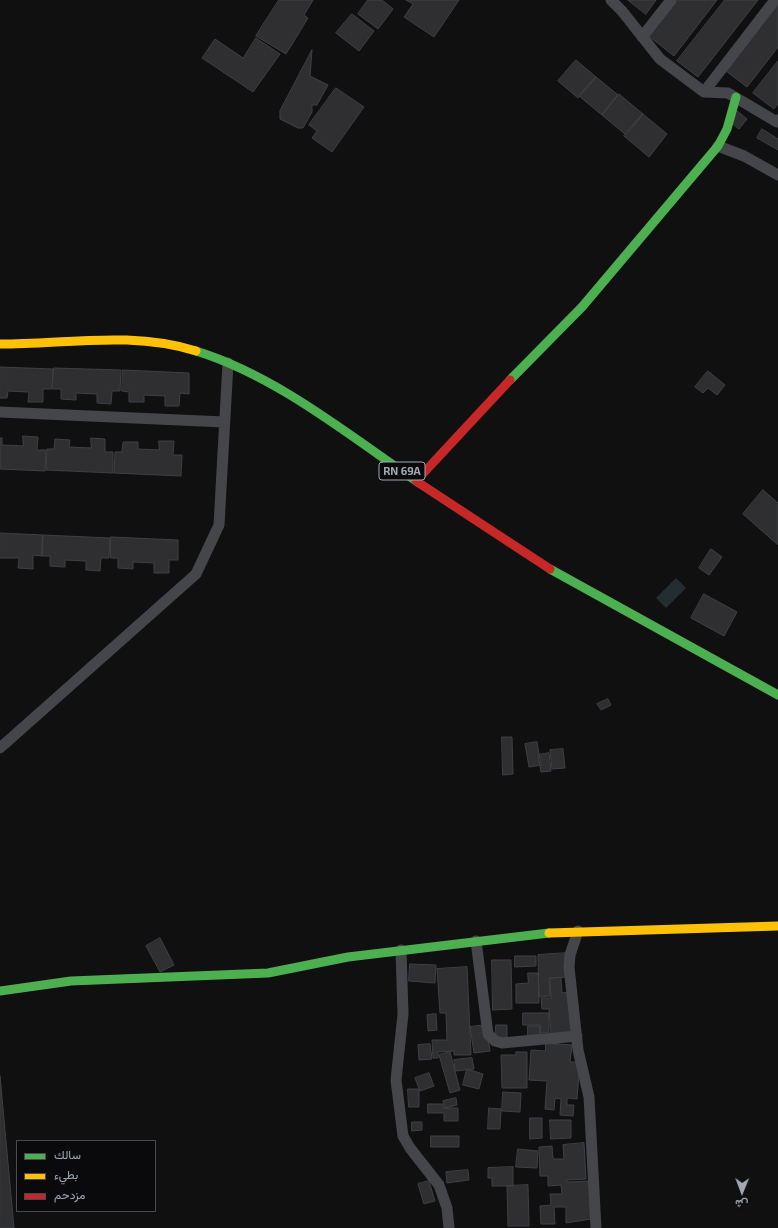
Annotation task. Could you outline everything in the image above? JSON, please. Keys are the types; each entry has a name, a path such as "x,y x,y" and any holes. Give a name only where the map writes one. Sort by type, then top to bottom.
{"street":[{"path":"611,0 622,11 660,59 704,92 728,93 777,122 778,120"},
{"path":"642,37 671,0"},
{"path":"704,92 775,0"},
{"path":"416,481 502,388 582,307 718,146 727,128 736,97"},
{"path":"718,146 744,156 778,175"},
{"name":"RN 69A","path":"0,344 26,345 97,340 152,340 187,347 228,363 274,384 511,545 568,581 778,695"},
{"path":"0,748 196,574 219,525 228,363"},
{"path":"0,412 224,422"},
{"path":"0,990 72,981 268,974 348,957 562,932 757,928 778,926"},
{"path":"578,931 572,949 569,967 579,1057 589,1097 596,1228"},
{"path":"476,941 488,1034 491,1038 498,1043 506,1043 576,1036"},
{"path":"401,950 403,1014 396,1080 403,1136 410,1148 439,1185 448,1208 448,1228"}],"shaded area":[{"path":"676,578 686,588 666,608 656,598"}],"building":[{"path":"279,0 313,0 304,15 308,18 286,54 256,36"},
{"path":"368,0 382,0 393,9 378,29 358,14"},
{"path":"406,0 459,0 434,37 404,17 413,4"},
{"path":"628,0 656,0 646,14"},
{"path":"678,0 717,0 674,56 650,37"},
{"path":"725,0 758,0 698,77 677,61"},
{"path":"778,5 778,47 747,87 726,71"},
{"path":"352,14 374,31 359,51 336,33"},
{"path":"256,38 280,54 253,92 202,58 215,39 243,58"},
{"path":"312,50 310,76 328,85 317,105 312,105 312,112 303,128 298,128 280,119 280,111"},
{"path":"576,60 596,77 578,98 558,81"},
{"path":"778,61 778,104 774,109 753,93"},
{"path":"596,77 618,95 602,115 579,96"},
{"path":"336,88 364,107 332,152 312,138 317,131 309,125"},
{"path":"619,94 643,114 626,135 602,115"},
{"path":"736,110 747,119 739,129 728,120"},
{"path":"643,114 667,134 649,157 624,136"},
{"path":"762,129 778,139 778,150 757,138"},
{"path":"0,367 53,369 52,389 43,389 43,402 28,402 29,392 8,391 7,398 0,398"},
{"path":"54,368 121,370 120,391 112,391 111,404 97,403 97,394 76,393 76,400 61,399 61,389 53,389"},
{"path":"123,370 189,373 189,394 180,393 179,406 165,406 165,396 144,395 144,402 129,402 129,392 122,391"},
{"path":"708,371 725,385 717,395 708,388 703,393 695,387"},
{"path":"23,436 38,437 37,450 46,450 45,471 0,469 0,438 2,438 2,445 23,446"},
{"path":"91,438 105,439 105,452 113,452 113,473 46,470 47,449 54,449 55,439 70,440 69,447 91,448"},
{"path":"159,441 174,441 173,455 182,455 181,476 114,473 115,452 122,452 123,442 138,442 138,449 159,450"},
{"path":"763,490 778,503 778,545 743,514"},
{"path":"0,533 43,535 42,556 33,555 33,569 18,568 19,558 0,558"},
{"path":"43,535 110,538 109,558 101,558 100,571 86,570 86,561 65,560 65,567 50,566 50,556 42,556"},
{"path":"111,537 178,540 178,560 169,560 169,573 154,573 154,563 133,562 133,569 118,568 118,558 111,558"},
{"path":"711,549 722,557 709,575 699,568"},
{"path":"704,594 737,612 724,636 691,618"},
{"path":"608,699 611,705 601,710 597,704"},
{"path":"502,737 512,737 513,774 503,775"},
{"path":"537,742 541,765 529,767 525,744"},
{"path":"563,749 565,768 552,769 550,750"},
{"path":"549,753 551,771 541,772 538,755"},
{"path":"160,938 174,965 160,972 146,946"},
{"path":"568,953 569,977 549,978 550,996 539,997 538,955"},
{"path":"515,956 536,956 536,966 515,967"},
{"path":"492,960 511,960 512,1009 493,1010"},
{"path":"410,964 436,965 435,983 409,981"},
{"path":"467,967 471,1055 454,1055 454,1051 438,1052 438,1058 433,1058 432,1040 447,1040 446,1013 440,1013 437,969"},
{"path":"528,973 538,973 539,1003 516,1003 516,984 528,983"},
{"path":"561,978 562,993 569,992 572,1037 558,1038 558,1044 552,1044 549,1009 542,1009 541,998 551,998 550,979"},
{"path":"523,1013 549,1013 549,1033 540,1033 540,1025 523,1025"},
{"path":"436,1014 437,1030 428,1031 427,1015"},
{"path":"486,1025 490,1051 474,1053 470,1027"},
{"path":"496,1025 507,1025 507,1039 496,1039"},
{"path":"528,1026 540,1026 540,1044 528,1044"},
{"path":"546,1043 572,1045 570,1062 580,1062 577,1099 567,1098 567,1105 574,1105 573,1116 560,1115 561,1099 555,1098 554,1110 545,1109 547,1081 529,1080 531,1050 545,1051"},
{"path":"430,1044 432,1059 419,1060 418,1045"},
{"path":"450,1052 460,1090 450,1093 439,1055"},
{"path":"516,1052 527,1052 527,1088 502,1088 501,1055 516,1055"},
{"path":"472,1058 474,1069 455,1071 454,1060"},
{"path":"467,1069 483,1074 479,1089 463,1085"},
{"path":"429,1073 434,1086 420,1091 415,1078"},
{"path":"0,1076 14,1228 0,1228"},
{"path":"408,1089 419,1089 419,1107 409,1107"},
{"path":"503,1092 521,1093 520,1112 502,1111"},
{"path":"456,1098 457,1105 445,1108 443,1101"},
{"path":"428,1104 443,1104 443,1108 458,1108 458,1121 444,1121 444,1113 428,1113"},
{"path":"489,1108 501,1109 500,1129 488,1129"},
{"path":"530,1118 542,1118 542,1138 530,1139"},
{"path":"550,1120 571,1120 571,1138 551,1139"},
{"path":"412,1122 422,1122 422,1130 412,1131"},
{"path":"431,1136 459,1136 459,1147 431,1147"},
{"path":"584,1143 586,1179 567,1180 567,1182 589,1181 591,1219 566,1223 566,1207 554,1207 555,1224 541,1224 540,1206 551,1205 550,1194 562,1194 561,1185 548,1186 548,1176 540,1176 539,1147 552,1146 553,1159 564,1159 563,1145"},
{"path":"518,1149 538,1151 537,1168 516,1167"},
{"path":"513,1167 513,1186 492,1186 492,1178 488,1178 488,1168"},
{"path":"468,1170 469,1180 447,1183 446,1172"},
{"path":"429,1181 435,1201 424,1204 418,1184"},
{"path":"528,1185 529,1226 508,1226 507,1186"}],"traffic: fast":[{"path":"510,380 582,307 718,146 727,129 736,97"},
{"path":"196,351 226,362 284,391 339,427 419,483"},
{"path":"550,569 778,695"},
{"path":"0,991 71,981 268,973 348,957 549,933"}],"traffic: slow":[{"path":"0,344 123,340 148,341 196,351"},
{"path":"549,933 778,926"}],"traffic: jam":[{"path":"416,481 510,380"},
{"path":"419,483 550,569"}]}
